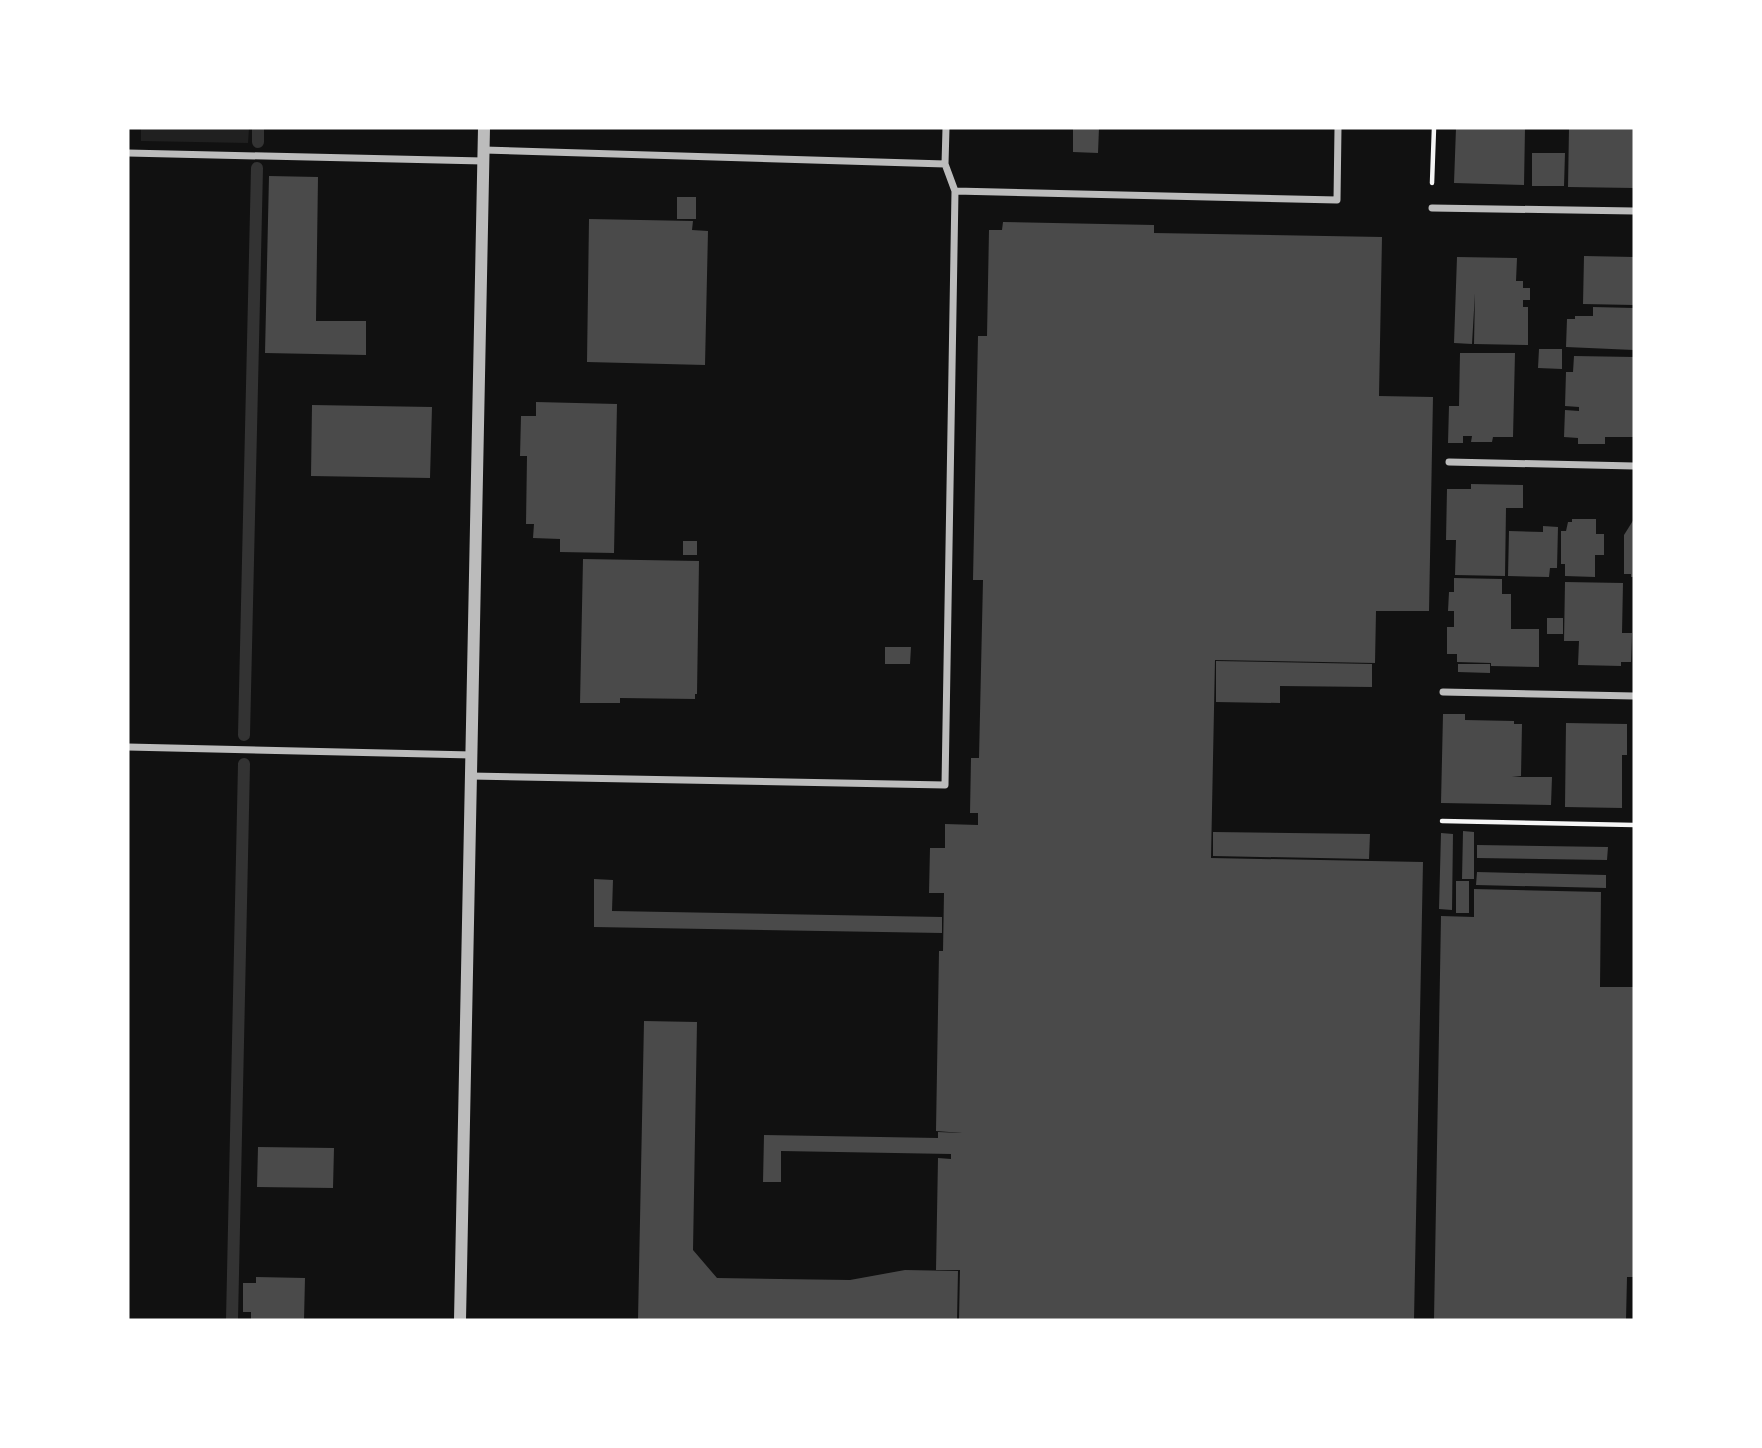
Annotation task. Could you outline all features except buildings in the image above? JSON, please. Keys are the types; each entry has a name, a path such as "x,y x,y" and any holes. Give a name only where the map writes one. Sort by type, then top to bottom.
{"street":[{"path":"460,1320 484,128"},
{"path":"471,776 945,785 955,191 945,164 946,128"},
{"path":"955,191 1337,200 1338,128"},
{"path":"128,153 484,155 945,164"},
{"path":"1432,208 1634,211"},
{"path":"1450,462 1634,466"},
{"path":"1443,692 1634,696"},
{"path":"128,747 472,755"}],"path":[{"path":"1432,208 1434,128"},
{"path":"1442,821 1634,825"}],"shaded area":[{"path":"141,128 249,128 248,143 141,141"}],"waterway":[{"path":"258,128 258,142"},
{"path":"244,735 257,168"},
{"path":"232,1320 244,764"}]}
